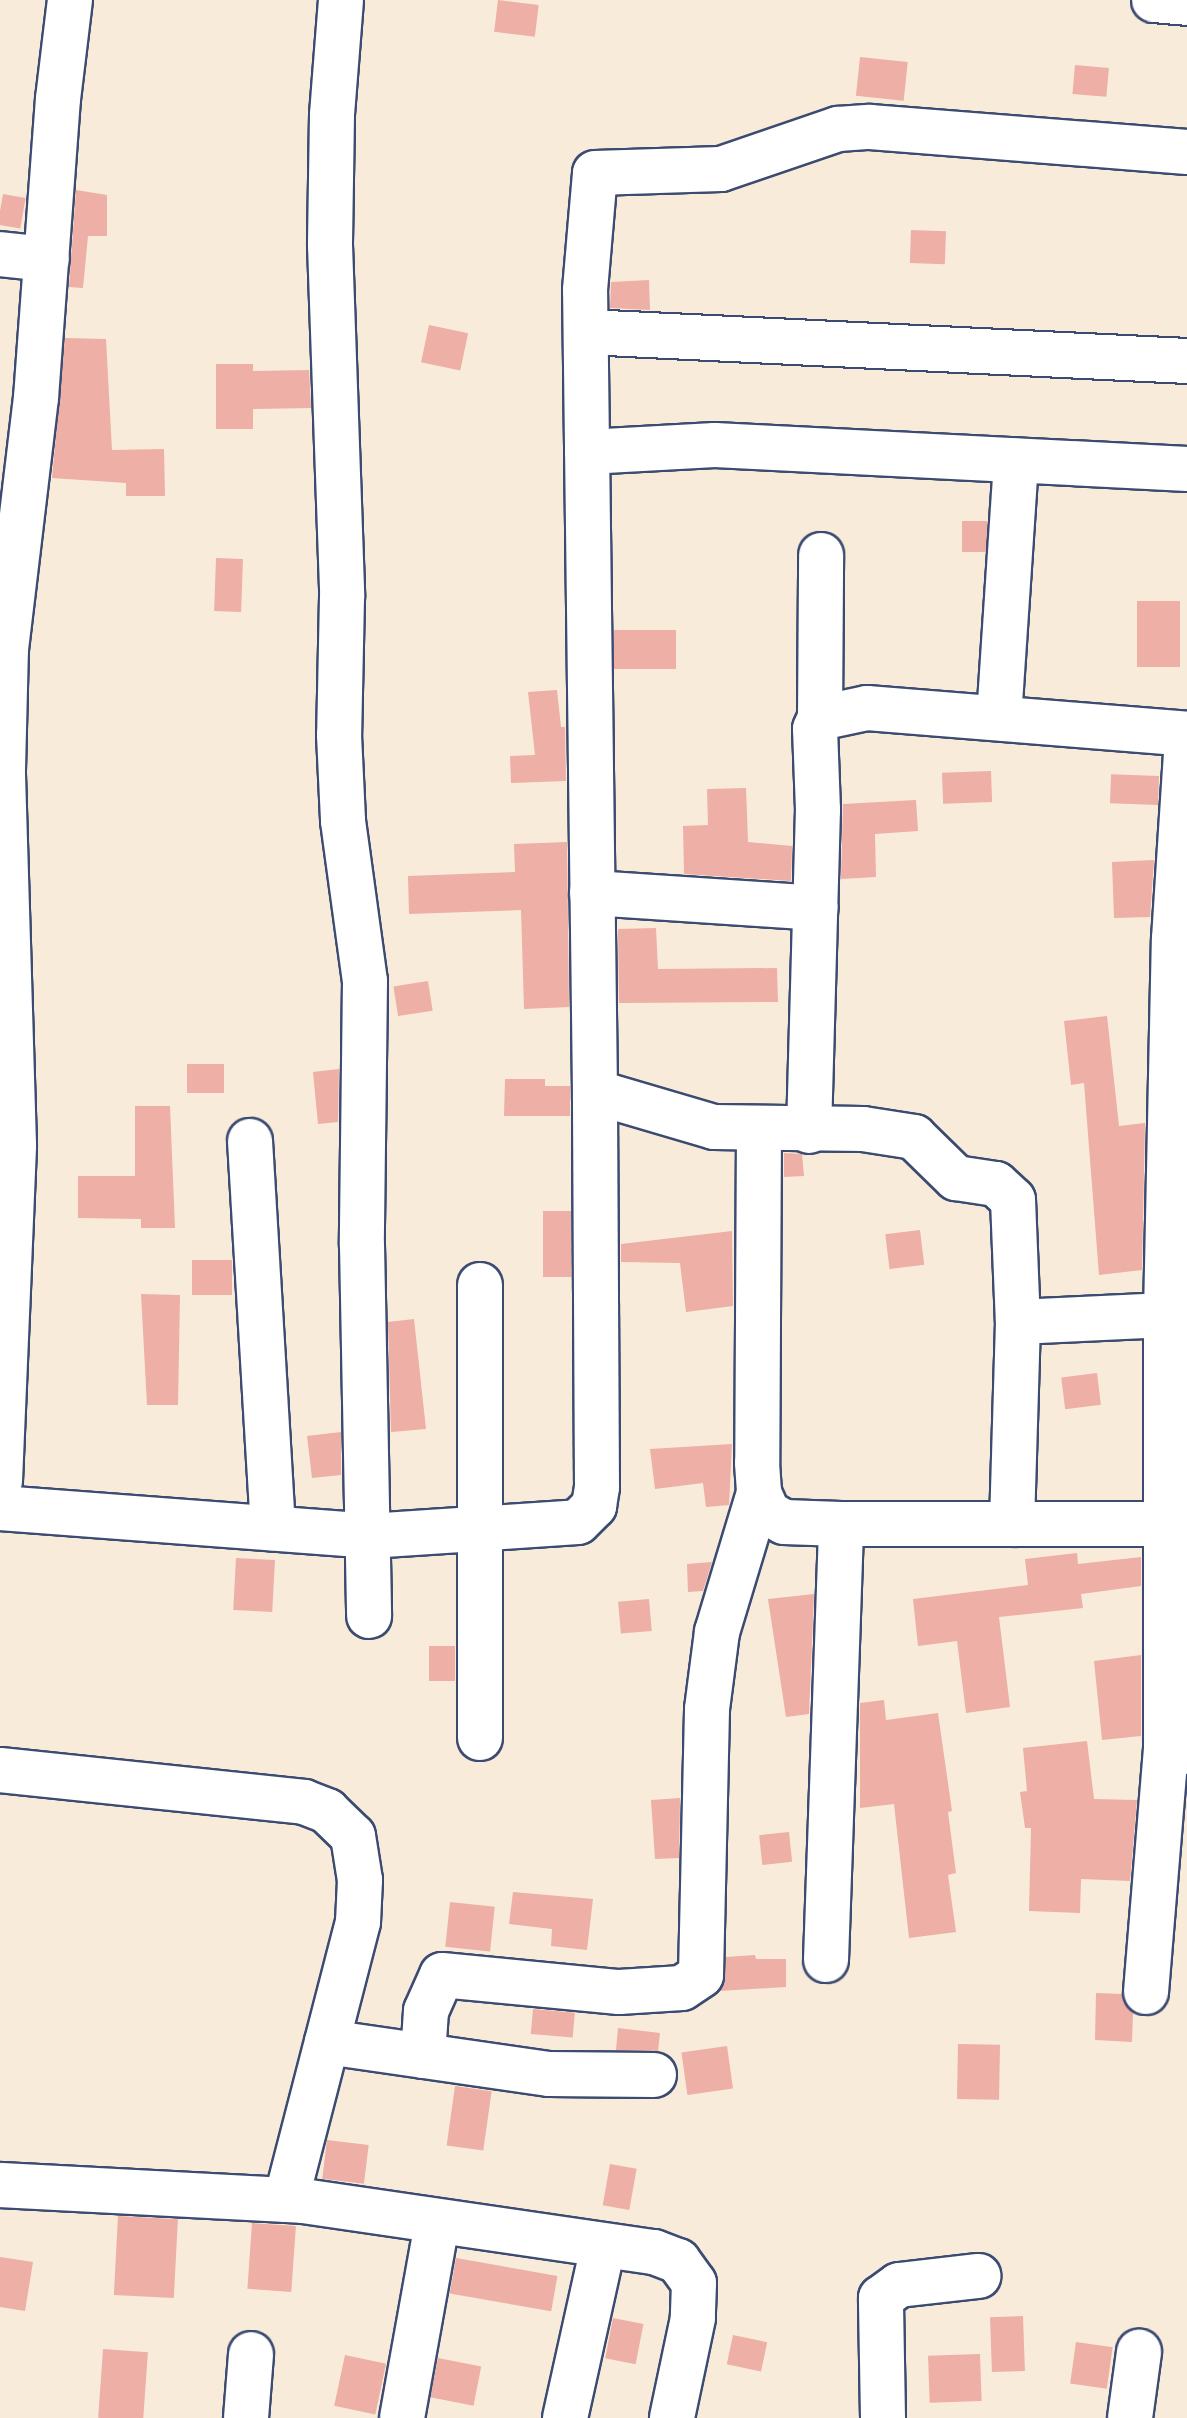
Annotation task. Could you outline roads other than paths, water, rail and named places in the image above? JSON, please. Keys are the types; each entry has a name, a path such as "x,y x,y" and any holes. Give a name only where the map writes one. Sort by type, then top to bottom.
{"street":[{"path":"0,1481 14,1145 5,1103 2,848 9,547 18,398 47,259 70,0"},
{"path":"341,0 332,115 330,245 342,597 339,735 343,821 365,981 362,1245 369,1616"},
{"path":"1154,0 1187,3"},
{"path":"0,1508 369,1536 480,1532 578,1522 594,1506 595,1092 586,332 595,173 721,169 838,129 870,127 1187,152"},
{"path":"0,254 47,259"},
{"path":"586,332 1187,361"},
{"path":"587,452 715,445 1187,469"},
{"path":"999,718 1016,461"},
{"path":"809,1131 821,555"},
{"path":"820,718 867,708 1187,735 1174,939 1166,1315 1178,1447 1167,1524 1175,1593 1177,1751 1146,1992"},
{"path":"592,893 815,908"},
{"path":"595,1092 714,1127 809,1131 863,1129 914,1137 956,1178 1006,1188 1015,1215 1018,1322 1012,1524"},
{"path":"423,2056 428,2001 442,1975 619,1992 682,1988 701,1975 707,1709 717,1632 759,1493 755,1267 759,1130"},
{"path":"250,1141 273,1528"},
{"path":"480,1285 480,1738"},
{"path":"1018,1322 1166,1315"},
{"path":"759,1493 768,1513 784,1522 1167,1524"},
{"path":"826,1960 841,1524"},
{"path":"0,1770 304,1802 343,1823 358,1854 358,1922 286,2200"},
{"path":"327,2042 549,2074 654,2075"},
{"path":"0,2185 286,2200 654,2252 678,2261 694,2283 693,2318 672,2418"},
{"path":"402,2418 437,2223"},
{"path":"565,2418 603,2247"},
{"path":"883,2418 881,2298 899,2285 978,2276"},
{"path":"1130,2418 1139,2352"},
{"path":"246,2418 251,2354"}]}
